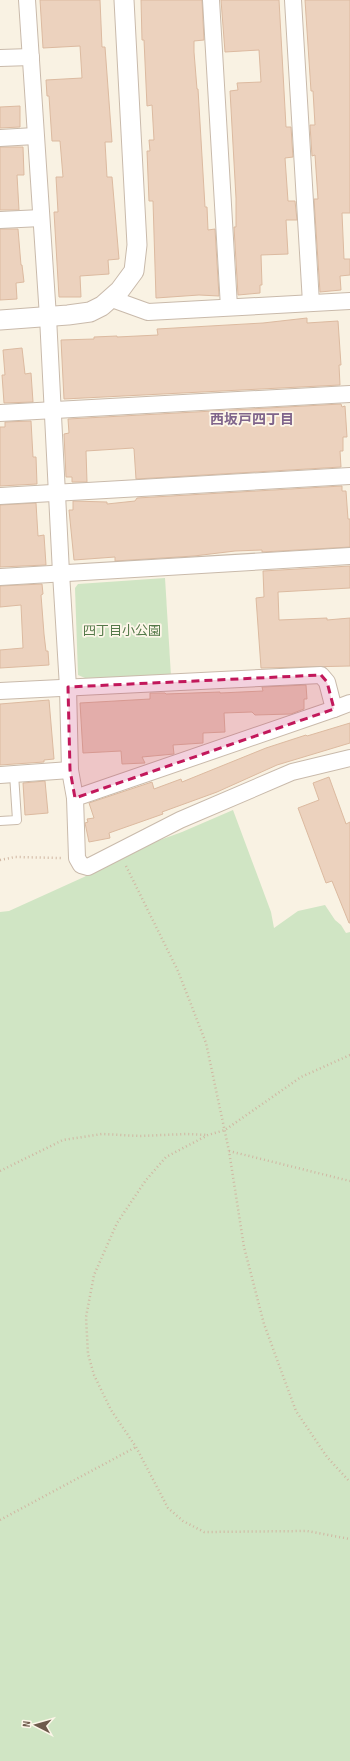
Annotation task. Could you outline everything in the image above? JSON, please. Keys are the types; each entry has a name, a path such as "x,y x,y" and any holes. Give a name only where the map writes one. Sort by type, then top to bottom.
{"street":[{"path":"27,0 40,218 48,317 68,687 70,770 75,798 77,858 80,865 88,867 180,820 292,772 350,758"},
{"path":"0,320 48,317 90,312 112,299 134,270 137,245 124,0"},
{"path":"211,0 229,307"},
{"path":"293,0 311,303"},
{"path":"0,58 31,57"},
{"path":"0,138 35,136"},
{"path":"0,220 40,218"},
{"path":"112,299 148,312 350,301"},
{"path":"0,414 350,394"},
{"path":"0,496 350,476"},
{"path":"0,577 350,556"},
{"path":"0,692 68,687 321,676 327,682 334,709"},
{"path":"75,798 350,703"},
{"path":"7,775 70,770"}],"lane":[{"path":"0,821 17,820 7,775"}],"path":[{"path":"118,851 178,971 193,1006 206,1043 229,1151 244,1248 266,1332 296,1412 327,1457 350,1482"},
{"path":"0,860 15,857 77,858"},
{"path":"350,1055 301,1077 225,1130 208,1136 166,1157 156,1168 117,1223 94,1275 86,1317 88,1354 94,1375 111,1410 136,1447 168,1508 183,1522 204,1532 307,1531 350,1539"},
{"path":"0,1171 63,1140 102,1134 140,1136 186,1134 208,1136"},
{"path":"229,1151 350,1181"},
{"path":"0,1520 136,1447"}],"highlighted area":[{"path":"321,675 327,682 334,709 75,798 70,770 68,687"}],"green space":[{"name":"四丁目小公園","path":"165,578 171,676 85,678 78,675 75,588 78,584"},
{"path":"233,810 271,912 274,928 298,911 325,905 346,933 350,932 350,1761 0,1761 0,912 9,911 84,877 135,849 182,832"}],"building":[{"path":"40,0 100,0 102,47 105,47 112,142 105,142 107,177 112,177 119,259 108,260 109,274 80,276 81,297 59,297 54,212 58,212 56,177 63,177 60,141 52,141 49,96 47,96 46,80 82,78 80,46 43,48"},
{"path":"141,0 202,0 204,40 194,41 194,52 198,89 205,207 207,207 208,230 215,229 219,296 199,295 156,298 153,201 149,201 147,151 150,151 149,140 154,140 152,105 147,106 144,40 142,40"},
{"path":"221,0 279,0 286,127 291,127 293,157 285,158 288,201 295,201 297,220 286,220 288,254 261,255 262,285 260,285 260,293 238,295 234,227 236,227 236,198 230,91 238,90 237,83 261,82 259,50 225,52"},
{"path":"305,0 350,0 350,213 342,213 344,259 350,259 350,275 340,276 341,290 320,292 314,199 318,199 315,155 312,156 310,125 315,125 313,91 311,91"},
{"path":"20,106 20,127 0,128 0,107"},
{"path":"0,147 23,147 24,175 17,175 19,210 0,210"},
{"path":"0,229 18,229 24,282 16,283 17,299 0,300"},
{"path":"307,318 307,323 338,321 341,365 339,365 340,385 64,399 61,340 94,339 94,337 158,335 157,329 263,323"},
{"path":"22,348 25,374 31,373 33,402 4,403 2,375 5,375 3,350"},
{"path":"341,404 342,407 345,406 347,437 343,437 343,451 340,451 341,467 136,479 133,448 86,451 87,482 72,482 72,477 66,477 64,434 69,433 68,419"},
{"path":"31,421 33,457 36,457 37,484 0,486 0,427 5,427 5,422"},
{"path":"342,486 342,491 346,491 348,519 350,519 350,547 262,552 262,550 235,551 194,556 115,561 115,557 74,560 69,510 73,510 73,501 107,502 107,504 135,501 137,498"},
{"path":"36,503 38,536 44,535 46,565 0,567 0,505"},
{"path":"350,566 350,588 278,592 279,620 327,618 327,620 350,618 350,666 261,668 256,598 264,597 263,571"},
{"path":"42,584 43,594 41,595 44,634 46,651 48,651 49,665 0,668 0,650 23,648 21,605 0,607 0,586"},
{"path":"306,685 307,699 304,699 304,709 291,714 255,715 252,712 224,713 225,732 203,733 203,743 173,745 174,754 142,757 145,763 122,764 121,751 83,753 80,703 150,699 150,693 166,694 263,691 262,687"},
{"path":"49,700 54,759 44,760 44,762 0,765 0,704"},
{"path":"350,723 350,743 277,765 217,792 162,812 163,814 109,833 110,838 89,842 85,823 88,822 87,819 94,818 89,803 152,782 154,789 181,779 182,782 266,748"},
{"path":"329,777 346,824 350,822 350,923 332,881 326,883 298,808 319,800 313,783"},
{"path":"45,781 48,813 25,815 23,783"}],"district":[{"name":"西坂戸四丁目","path":"252,419"}]}
